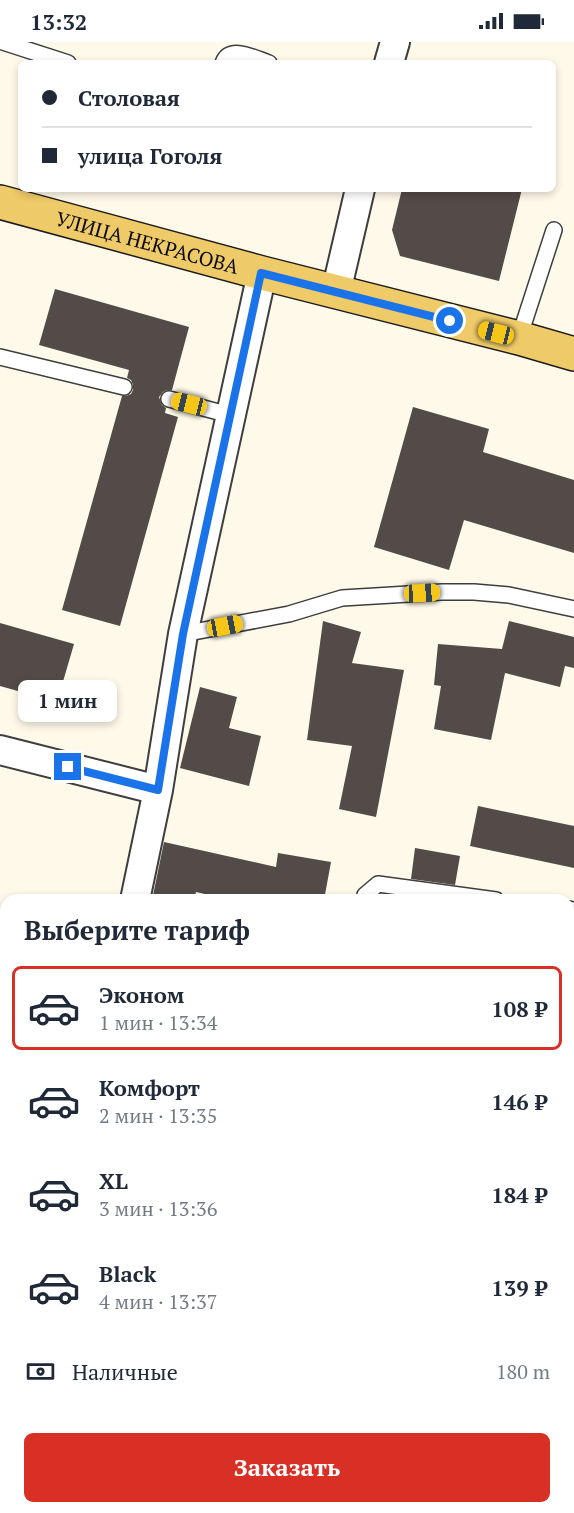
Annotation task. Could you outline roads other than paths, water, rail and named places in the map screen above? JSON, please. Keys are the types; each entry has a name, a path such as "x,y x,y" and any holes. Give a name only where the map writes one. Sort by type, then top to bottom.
{"main road":[{"name":"УЛИЦА НЕКРАСОВА","path":"0,202 261,273 574,354"}],"street":[{"path":"390,60 395,42"},
{"path":"336,292 359,192"},
{"path":"136,894 158,790 183,634 261,273"},
{"path":"0,750 158,790"}],"lane":[{"path":"3,42 59,60"},
{"path":"224,60 231,54 238,53 260,60"},
{"path":"519,338 554,230"},
{"path":"0,357 124,387"},
{"path":"169,399 230,415"},
{"path":"183,634 289,614 342,598 474,591 509,594 574,609"},
{"path":"366,894 378,884 452,894"}]}
